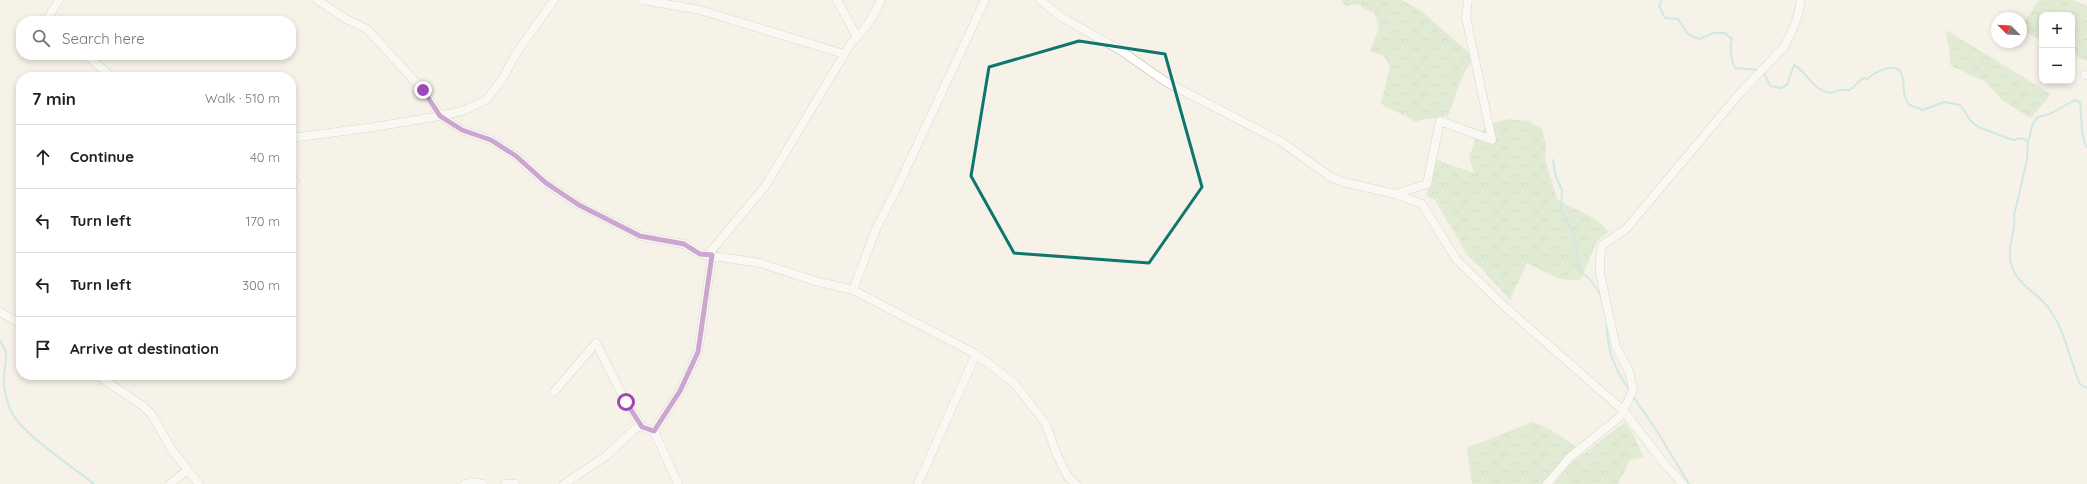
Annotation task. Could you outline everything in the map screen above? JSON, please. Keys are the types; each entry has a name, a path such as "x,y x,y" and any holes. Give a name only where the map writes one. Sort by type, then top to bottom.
{"street":[{"path":"49,16 59,0"},
{"path":"317,0 346,19 367,29 423,90 440,116 462,130 491,140 516,156 546,183 579,205 640,236 684,244 700,254 760,263 815,281 854,290 976,354 1014,383 1046,424 1057,455 1068,477 1076,484"},
{"path":"296,137 374,127 440,116 465,110 486,100 502,80 514,55 554,0"},
{"path":"643,0 700,10 844,54"},
{"path":"837,0 857,37"},
{"path":"678,484 654,436 654,431 680,391 698,352 712,255 711,251 766,184 844,54 869,23 881,0"},
{"path":"854,290 876,229 898,186 985,0"},
{"path":"1040,0 1063,18 1120,50 1166,82 1282,142 1330,176 1342,182 1395,194 1422,204 1456,259 1474,278 1624,411 1663,462 1683,484"},
{"path":"1395,194 1427,184 1440,121 1492,140 1466,17 1468,0"},
{"path":"1547,484 1570,457 1622,415 1633,389 1629,371 1616,347 1606,302 1600,272 1602,245 1626,229 1740,93 1785,46 1797,19 1801,0"},
{"path":"92,60 106,72"},
{"path":"0,312 16,321"},
{"path":"554,392 596,343 626,402 642,427"},
{"path":"918,484 976,354"},
{"path":"104,380 143,406 152,415 172,450 199,484"},
{"path":"564,484 606,456 636,428 642,427 654,431"},
{"path":"170,484 188,470"},
{"path":"464,484 471,482 483,484"},
{"path":"505,484 515,484"}],"highlighted area":[{"path":"1079,41 1165,54 1202,187 1149,263 1014,253 971,176 989,67"}],"green space":[{"path":"1341,0 1402,0 1421,11 1474,57 1461,79 1448,116 1415,121 1381,104 1390,67 1384,56 1370,51 1379,28 1374,12 1366,10 1359,4 1346,6"},
{"path":"2039,0 2073,0 2087,6 2087,61 2075,55 2075,12 2039,12 2039,39 2027,33 2027,17"},
{"path":"1946,30 2051,94 2031,118 2003,101 1986,82 1951,66"},
{"path":"1509,119 1528,121 1542,129 1546,145 1545,159 1557,199 1598,221 1609,232 1597,241 1581,279 1566,280 1559,278 1527,263 1510,300 1468,256 1435,200 1426,195 1437,160 1474,173 1469,157 1476,137 1490,124"},
{"path":"1533,422 1551,430 1577,447 1542,484 1472,484 1467,448"},
{"path":"1625,422 1632,432 1643,457 1630,460 1618,484 1554,484 1569,465"}],"waterway":[{"path":"1662,0 1659,6 1665,18 1678,19 1688,34 1699,39 1714,33 1725,33 1732,39 1731,54 1735,68 1758,70"},
{"path":"1764,73 1770,86 1781,88 1787,85 1794,65 1799,68 1814,85 1831,93 1840,90 1850,90 1863,78 1867,79 1884,69 1895,68 1899,70 1903,78 1904,93 1909,105 1923,110 1944,102 1960,105 1971,121 1978,127 2013,140 2022,138 2028,142 2027,160 2014,216 2014,227 2010,246 2010,260 2019,280 2045,304 2055,318 2060,327 2080,384 2087,388"},
{"path":"2028,142 2033,123 2038,117 2050,114 2075,100 2080,102 2082,132 2087,147"},
{"path":"1553,160 1556,177 1562,190 1561,209 1574,234 1579,266 1582,273 1589,278 1602,297"},
{"path":"1607,323 1608,342 1616,368 1630,391"},
{"path":"0,341 6,353 4,379 5,390 9,406 14,416 33,437 94,484"},
{"path":"1632,395 1655,428 1689,484"}],"route":[{"path":"423,90 440,116 462,130 491,140 516,156 546,183 579,205 640,236 684,244 700,254 712,255 703,327 698,352 680,391 654,431 642,427 626,402"}]}
